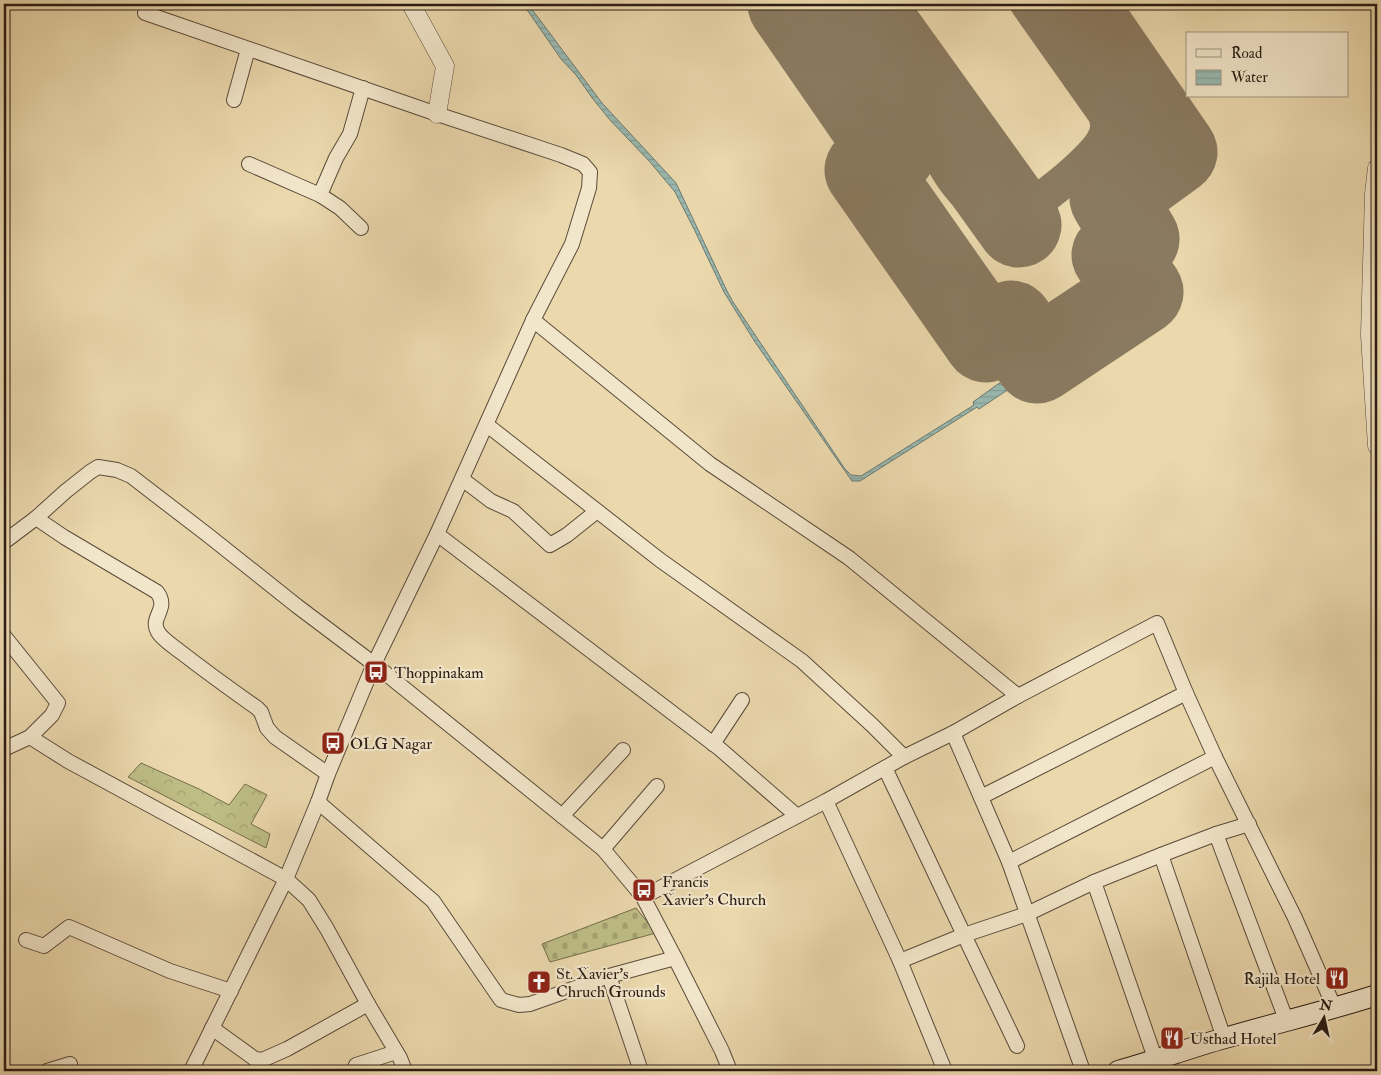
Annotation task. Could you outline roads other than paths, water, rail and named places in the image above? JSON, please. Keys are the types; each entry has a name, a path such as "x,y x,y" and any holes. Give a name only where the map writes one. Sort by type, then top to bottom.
{"main road":[{"path":"1118,1071 1156,1061 1224,1038 1335,1009 1377,995"}],"street":[{"path":"412,4 445,66 437,114"},
{"path":"145,13 561,155 583,164 590,172 589,188 572,244 533,320 438,534 374,664 286,879 212,1028 195,1070"},
{"path":"234,100 248,49"},
{"path":"320,195 336,158 350,134 363,88"},
{"path":"249,164 320,195 340,208 361,228"},
{"path":"1377,168 1374,194 1370,335 1377,446"},
{"path":"533,320 710,464 849,558 1018,696"},
{"path":"487,425 660,560 802,661 865,718 904,757"},
{"path":"4,542 98,467 117,470 131,476 374,664 603,849 642,897 676,958 730,1071"},
{"path":"462,479 491,501 513,510 550,545 567,535 597,511"},
{"path":"36,518 157,592 162,598 162,603 156,627 162,637 257,708 261,712 267,728 275,737 328,774"},
{"path":"438,534 713,744 796,816"},
{"path":"642,897 826,801 904,757 1158,623 1214,757 1250,824 1296,918 1335,1009"},
{"path":"4,636 58,703 52,715 30,737 4,749"},
{"path":"981,797 1186,693"},
{"path":"713,744 742,700"},
{"path":"953,732 1009,862 1083,1071"},
{"path":"30,737 68,760 286,879 309,900 405,1071"},
{"path":"562,816 623,750"},
{"path":"1009,862 1214,757"},
{"path":"885,768 1017,1046"},
{"path":"603,849 657,786"},
{"path":"826,801 900,961 945,1071"},
{"path":"318,802 433,901 502,1000 519,1006 530,1004 608,976 676,958"},
{"path":"900,961 964,935 1027,914 1094,882 1161,855 1216,834 1250,824"},
{"path":"1216,834 1287,1022"},
{"path":"1161,855 1224,1038"},
{"path":"1094,882 1156,1061"},
{"path":"26,940 44,946 69,927 170,971 231,991"},
{"path":"608,976 641,1071"},
{"path":"212,1028 255,1060 262,1060 287,1049 368,1004"},
{"path":"354,1071 356,1065 396,1052"},
{"path":"47,1071 70,1064"}],"water":[{"path":"523,4 528,4 602,103 676,183 733,302 845,469 851,475 861,476 974,405 973,402 1005,379 1012,387 860,481 852,481 755,342 724,292 675,192 593,99 576,75 561,59"}],"place":[{"name":"Thoppinakam","path":"376,672"},
{"name":"OLG Nagar","path":"333,743"},
{"name":"Francis Xavier's Church","path":"644,890"},
{"name":"Rajila Hotel","path":"1337,978"},
{"name":"St. Xavier's Chruch Grounds","path":"539,982"},
{"name":"Usthad Hotel","path":"1172,1038"}]}
